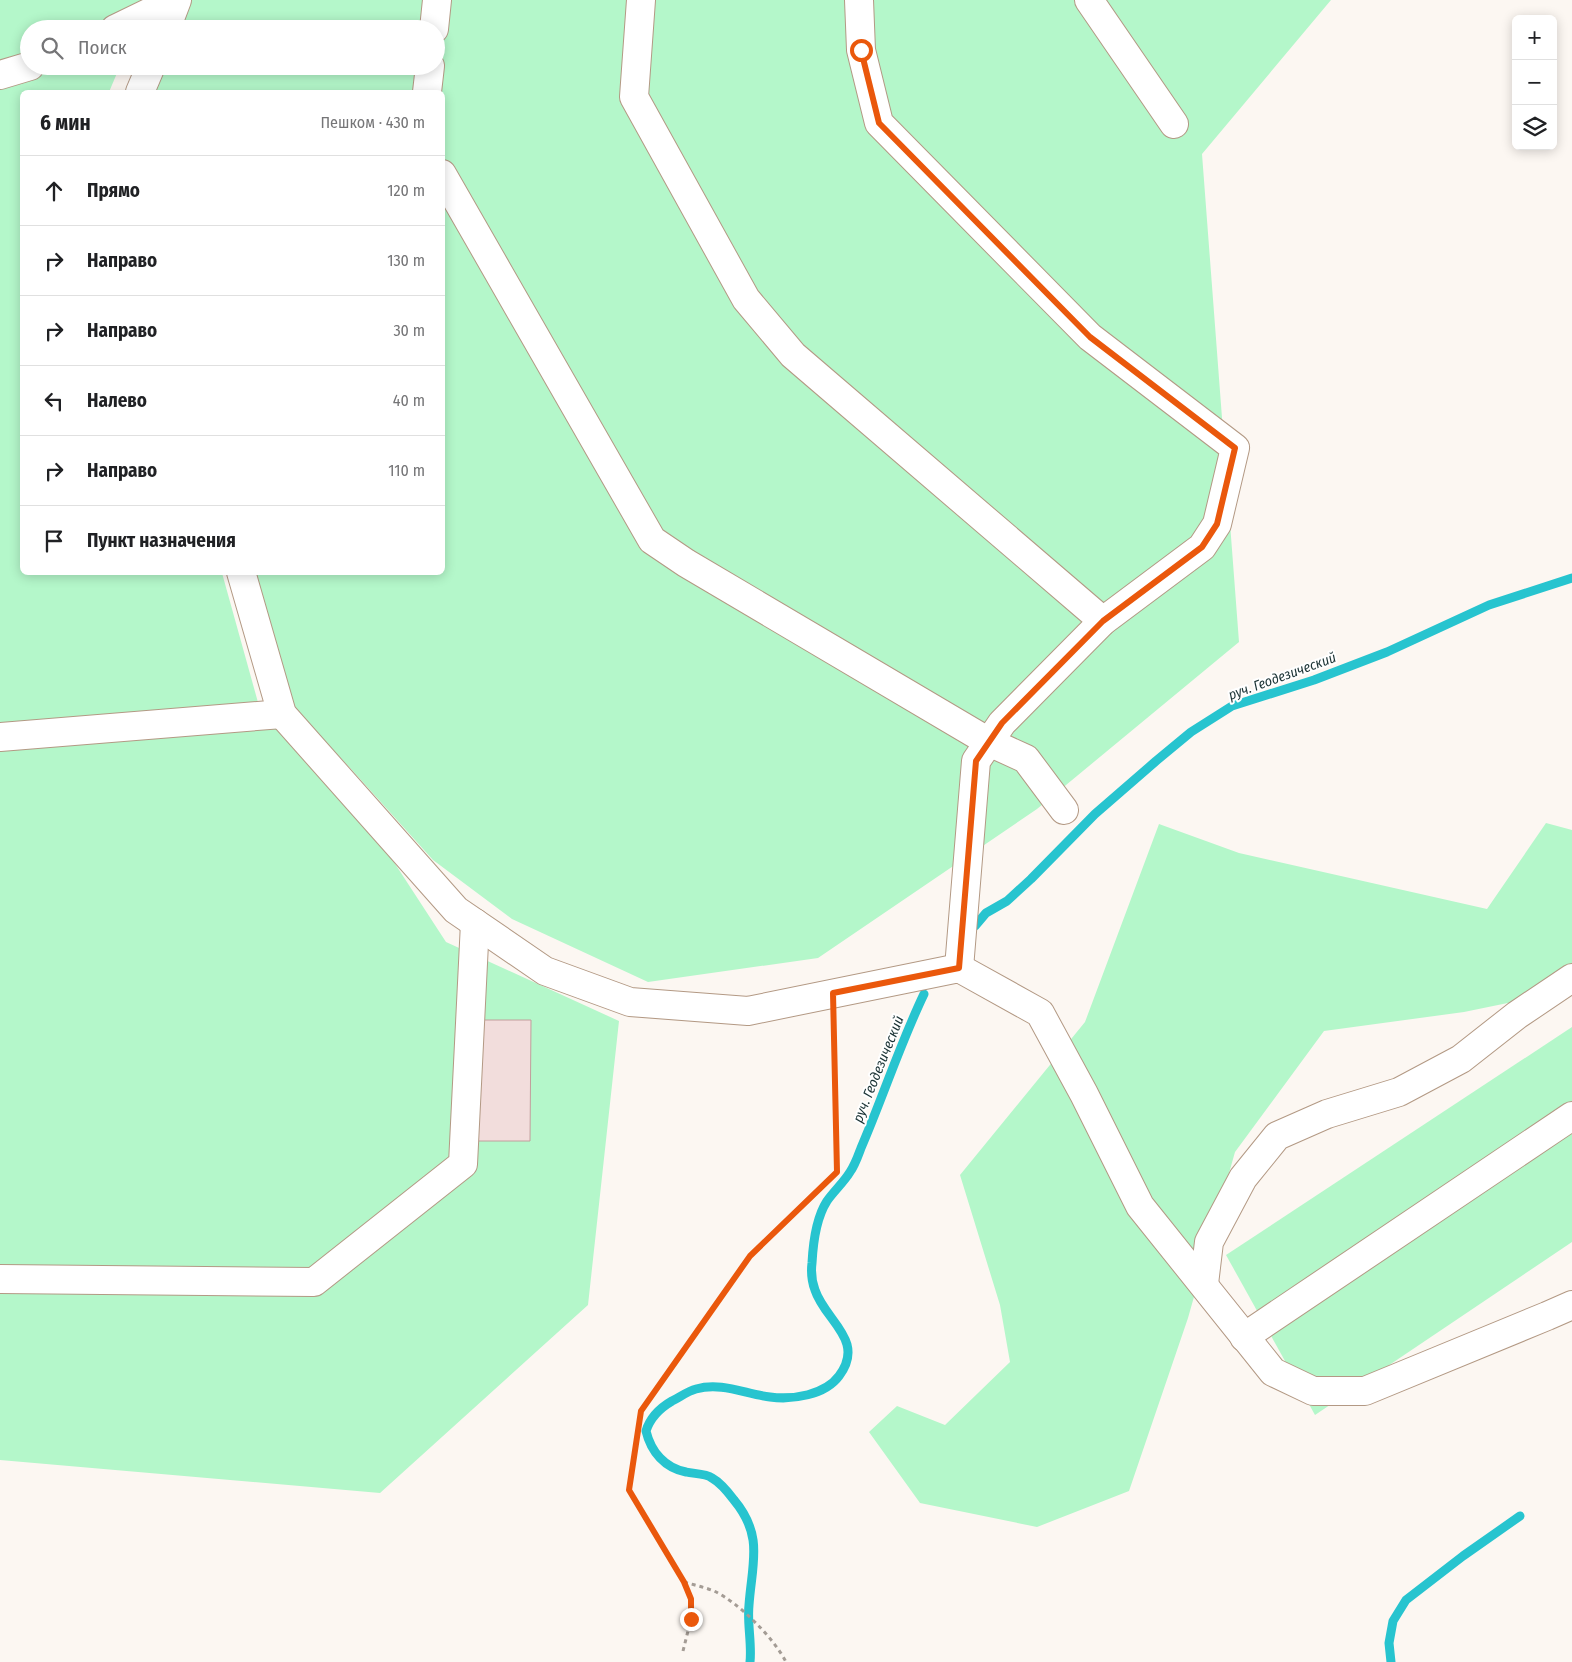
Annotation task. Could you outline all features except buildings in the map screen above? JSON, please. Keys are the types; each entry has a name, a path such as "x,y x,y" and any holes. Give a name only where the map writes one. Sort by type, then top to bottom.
{"street":[{"path":"134,20 176,0"},
{"path":"169,20 176,0"},
{"path":"435,20 437,0"},
{"path":"641,0 634,97 746,299 793,355 1103,621"},
{"path":"859,0 861,50 879,123 1090,337 1235,448 1217,524 1202,547 1103,621 1002,723 976,761 959,968"},
{"path":"1089,0 1174,124"},
{"path":"0,75 20,69"},
{"path":"141,90 147,75"},
{"path":"427,90 429,75"},
{"path":"445,179 652,540 686,563 989,742 1026,759 1064,810"},
{"path":"242,575 282,714 456,910 545,971 630,1002 748,1011 959,968 1040,1013 1084,1094 1140,1206 1273,1372 1313,1391 1365,1390 1572,1305"},
{"path":"0,737 282,714"},
{"path":"0,1279 314,1282 463,1164 475,923"},
{"path":"1204,1284 1210,1242 1243,1178 1277,1136 1327,1114 1399,1092 1461,1059 1517,1015 1572,978"},
{"path":"1244,1337 1572,1116"}],"path":[{"path":"683,1651 691,1619 691,1599 684,1582 629,1490 641,1411 750,1256 837,1172 833,993"},
{"path":"684,1582 714,1591 730,1600 776,1644 786,1662"}],"green space":[{"path":"0,0 150,0 141,20 20,20 20,75 116,75 110,90 20,90 20,575 223,575 259,706 388,853 446,942 619,1021 588,1305 380,1493 0,1460"},
{"path":"188,0 1331,0 1202,154 1239,642 1037,809 818,958 648,982 512,919 433,860 282,695 252,575 445,575 445,90 152,90 158,75 445,75 445,20 180,20"},
{"path":"1546,823 1572,830 1572,990 1464,1012 1324,1031 1235,1152 1188,1318 1129,1491 1037,1527 920,1503 869,1432 897,1406 945,1425 1010,1362 1000,1305 960,1175 1085,1022 1159,824 1239,853 1487,909"},
{"path":"1572,1027 1572,1242 1315,1415 1226,1255"}],"waterway":[{"name":"руч. Геодезический","path":"975,926 986,913 1007,901 1095,814 1156,761 1191,732 1232,706 1314,680 1387,652 1489,605 1572,578"},
{"name":"руч. Геодезический","path":"750,1662 749,1612 754,1550 749,1526 743,1513 721,1485 709,1476 678,1470 665,1463 651,1446 646,1431 653,1418 663,1407 696,1389 715,1387 761,1396 789,1398 817,1392 826,1388 839,1376 846,1363 848,1352 846,1341 841,1331 820,1301 814,1287 812,1266 816,1231 820,1215 827,1201 848,1176 855,1163 924,994"},
{"path":"1391,1662 1389,1643 1393,1621 1406,1600 1463,1556 1520,1516"}],"route":[{"path":"691,1619 691,1599 684,1582 629,1490 641,1411 750,1256 837,1172 833,993 959,968 976,761 1002,723 1103,621 1202,547 1217,524 1235,448 1090,337 879,123 861,50"}]}
